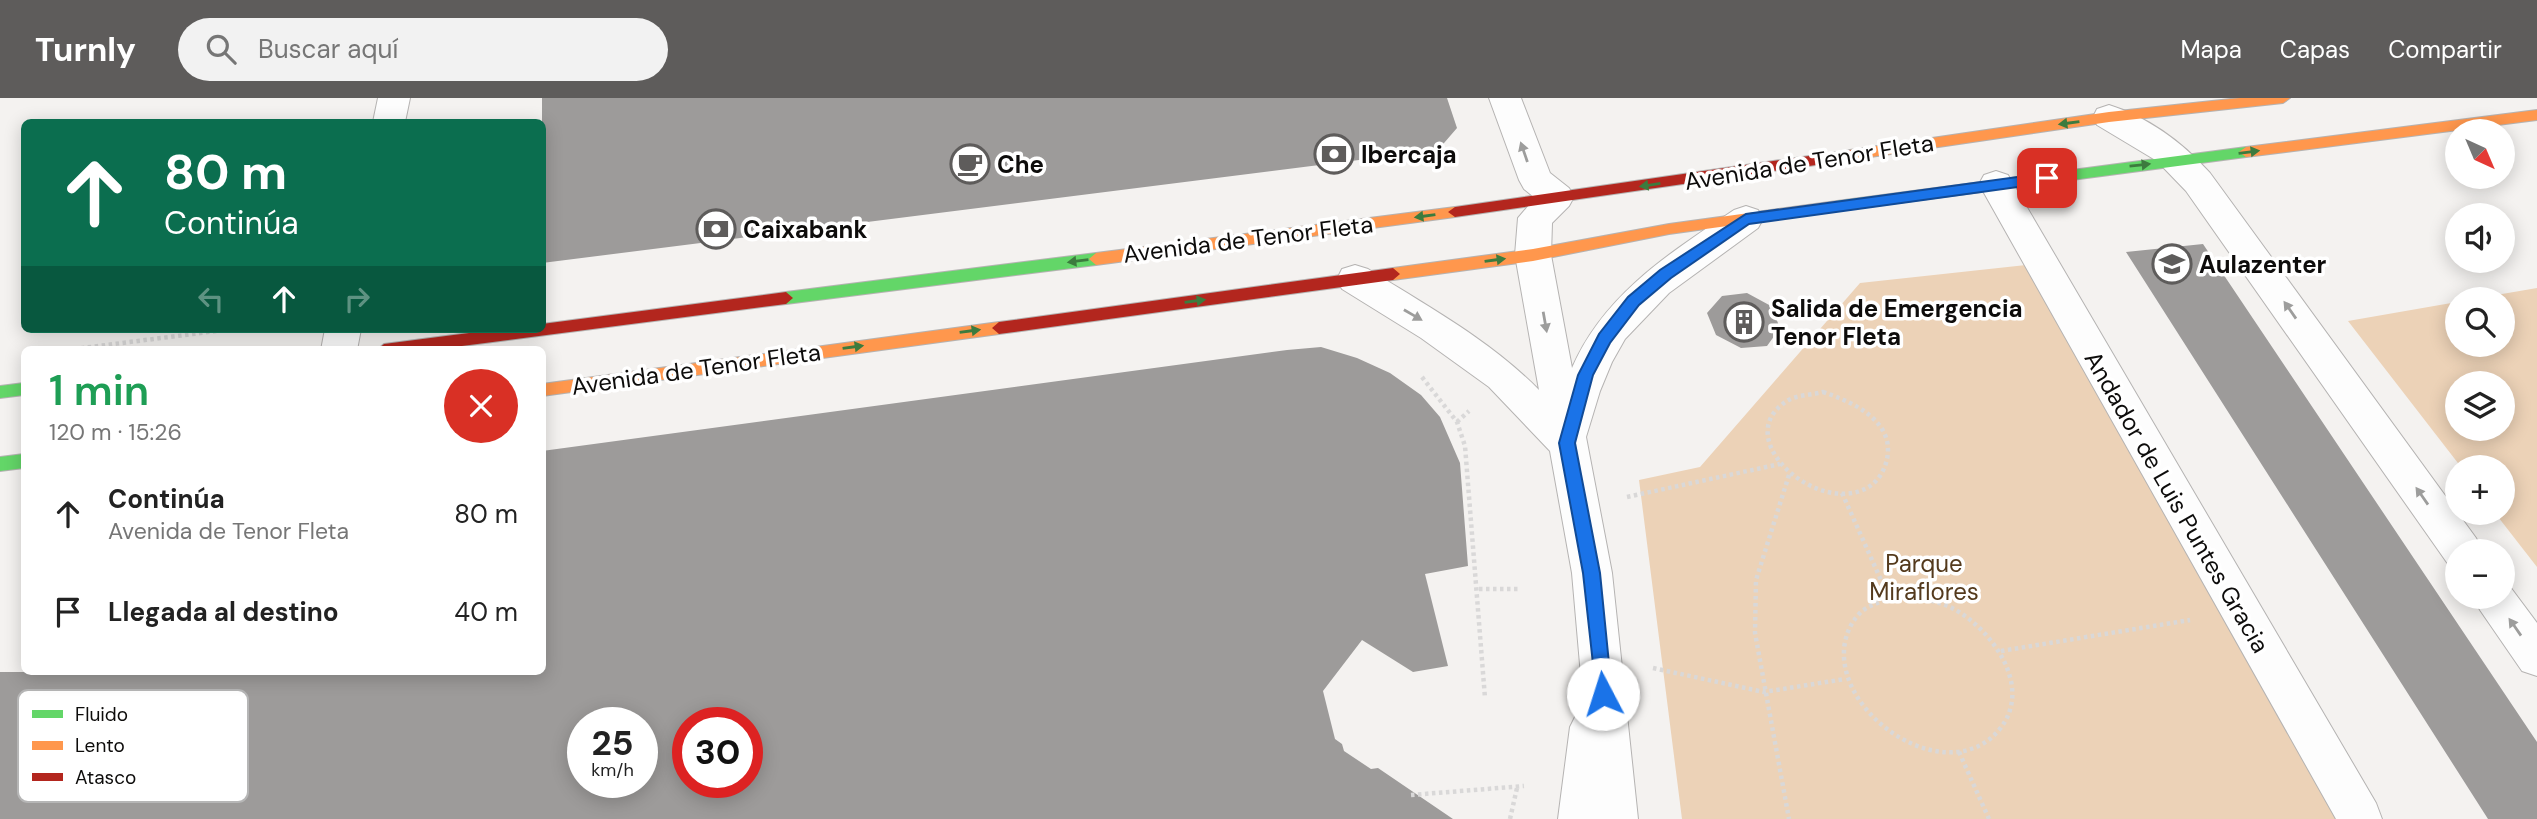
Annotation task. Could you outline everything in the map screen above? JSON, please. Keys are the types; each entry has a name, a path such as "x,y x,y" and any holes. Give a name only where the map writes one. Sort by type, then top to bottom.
{"main road":[{"name":"Avenida de Tenor Fleta","path":"546,329 1557,197 2109,117 2283,98"},
{"name":"Avenida de Tenor Fleta","path":"546,389 1533,255 1669,229 2537,115"},
{"name":"Avenida de Tenor Fleta","path":"415,346 514,333"},
{"path":"0,392 21,389"},
{"path":"0,464 21,461"}],"street":[{"path":"390,119 394,98"},
{"path":"1505,98 1536,180 1557,197 1535,218 1533,255 1592,573 1616,819"},
{"path":"2109,117 2137,130 2181,161 2225,218 2453,539"},
{"name":"Andador de Luis Puntes Gracia","path":"1996,184 2360,819"},
{"path":"1567,443 1586,375 1605,339 1633,301 1665,274 1746,219"},
{"path":"1355,279 1434,328 1503,376 1567,443"},
{"path":"2503,609 2537,657"},
{"path":"1580,819 1600,663"}],"path":[{"path":"98,346 201,333"},
{"path":"1420,373 1424,383 1457,422 1465,446 1479,589 1485,698"},
{"path":"1823,392 1848,400 1870,414 1885,433 1889,454 1882,474 1866,488 1842,493 1815,489 1789,474 1780,464 1770,451 1766,424 1779,404 1799,394 1823,392"},
{"path":"1578,506 1780,464"},
{"path":"1789,474 1756,580 1755,633 1789,819"},
{"path":"1842,493 1889,598"},
{"path":"1479,589 1520,589"},
{"path":"1889,598 1920,598 1952,607 1980,626 2001,651 2012,683 2009,714 1998,732 1980,744 1959,752 1923,749 1889,734 1861,709 1845,679 1842,652 1849,627 1865,609 1889,598"},
{"path":"2001,651 2239,611"},
{"path":"1600,663 1764,692 1845,679"},
{"path":"1959,752 1989,819"},
{"path":"1411,795 1520,787 1510,819"}],"green space":[{"name":"Parque Miraflores","path":"2026,265 2339,819 1682,819 1639,480 1700,467 1860,283"},
{"path":"2537,288 2537,567 2504,525 2515,525 2515,455 2452,455 2348,321 2445,304 2445,357 2515,357 2515,292"}],"building":[{"path":"542,98 1447,98 1457,128 1438,150 546,262 546,119 542,119"},
{"path":"2203,244 2445,605 2445,609 2448,609 2537,742 2537,819 2488,819 2126,252"},
{"name":"Salida de Emergencia Tenor Fleta","path":"1747,293 1771,306 1780,328 1767,346 1741,348 1716,335 1707,313 1722,296"},
{"path":"1321,347 1357,358 1390,373 1421,395 1440,417 1460,463 1468,566 1425,574 1448,666 1413,672 1362,640 1323,691 1335,739 1342,744 1344,751 1371,769 1378,768 1453,819 0,819 0,672 21,672 21,675 546,675 546,450"}],"traffic: fast":[{"path":"1837,206 2246,152"},
{"path":"786,298 1096,259"},
{"path":"0,392 21,389"},
{"path":"0,464 21,461"}],"traffic: slow":[{"path":"1850,155 2109,117 2283,98"},
{"path":"2246,152 2537,115"},
{"path":"1393,274 1533,255 1669,229 1837,206"},
{"path":"1096,259 1455,212"},
{"path":"546,389 999,328"}],"traffic: jam":[{"path":"1455,212 1850,155"},
{"path":"999,328 1393,274"},
{"path":"546,329 786,298"},
{"path":"415,346 515,333"}],"place":[{"name":"Ibercaja","path":"1334,154"},
{"name":"Che","path":"970,164"},
{"name":"Caixabank","path":"716,229"},
{"name":"Aulazenter","path":"2172,264"},
{"name":"Salida de Emergencia Tenor Fleta","path":"1744,322"}],"route":[{"path":"1603,694 1592,573 1567,443 1575,405 1586,375 1605,339 1633,301 1665,274 1746,219 2047,178"}]}
